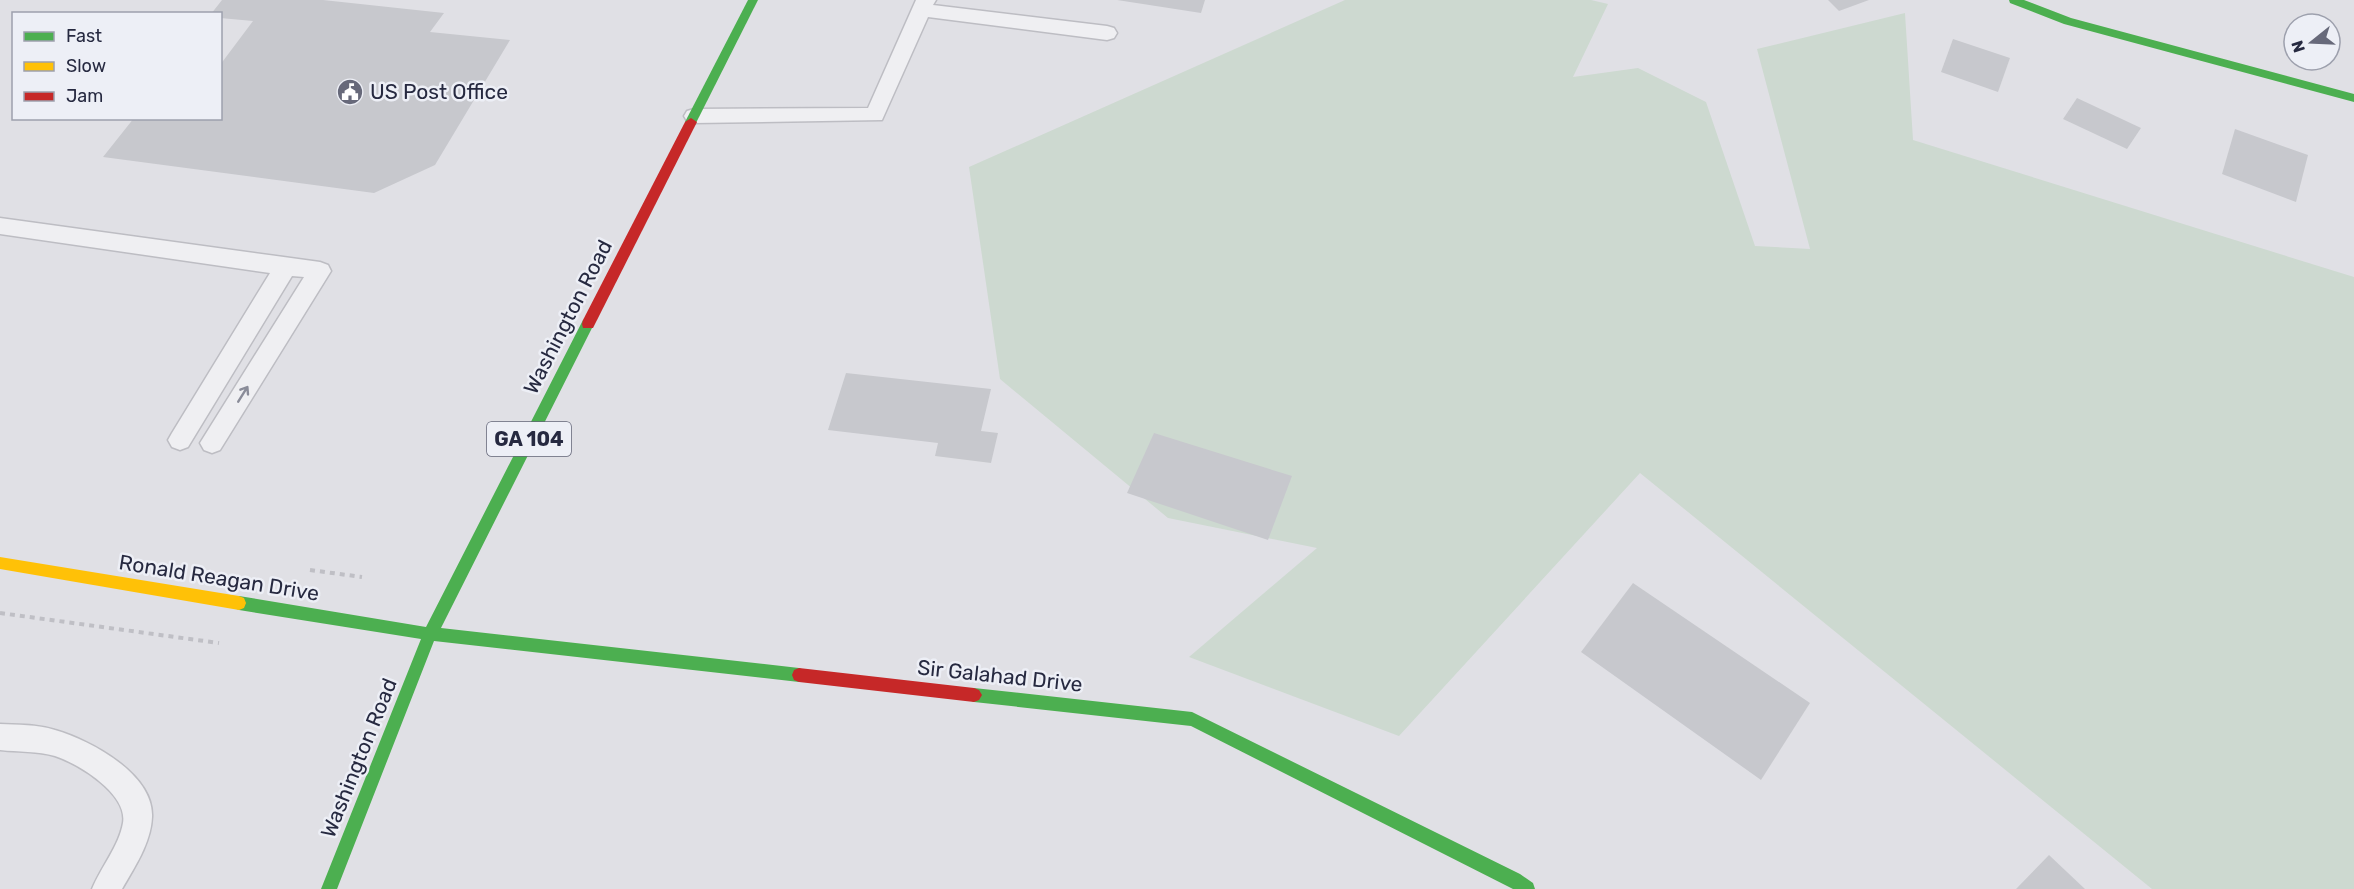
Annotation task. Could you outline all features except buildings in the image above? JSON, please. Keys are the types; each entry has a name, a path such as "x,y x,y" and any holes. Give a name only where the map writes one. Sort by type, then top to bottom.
{"street":[{"name":"Washington Road","path":"329,889 430,634 753,0"},
{"path":"2014,0 2068,21 2354,98"},
{"name":"Ronald Reagan Drive","path":"0,563 430,634"},
{"name":"Sir Galahad Drive","path":"430,634 1192,719 1514,880 1527,889"}],"lane":[{"path":"694,116 875,115 923,5 1107,33"},
{"path":"0,226 320,271 212,443"},
{"path":"180,440 286,266"},
{"path":"0,737 54,743 118,776 133,798 138,811 137,827 106,889"}],"path":[{"path":"0,613 222,643"}],"shaded area":[{"path":"1345,0 1591,0 1608,4 1573,77 1638,68 1706,102 1755,246 1810,249 1757,49 1905,13 1913,140 2354,277 2354,889 2152,889 1640,473 1399,736 1189,657 1317,548 1168,518 1000,379 969,167"}],"traffic: fast":[{"path":"691,122 753,0"},
{"path":"2014,0 2068,21 2354,98"},
{"path":"329,889 430,634 588,324"},
{"path":"239,603 430,634 799,675"},
{"path":"974,695 1192,719 1514,880 1527,889"}],"traffic: slow":[{"path":"0,563 239,603"}],"traffic: jam":[{"path":"588,324 691,122"},
{"path":"799,675 974,695"}],"place":[{"name":"US Post Office","path":"350,92"}]}
